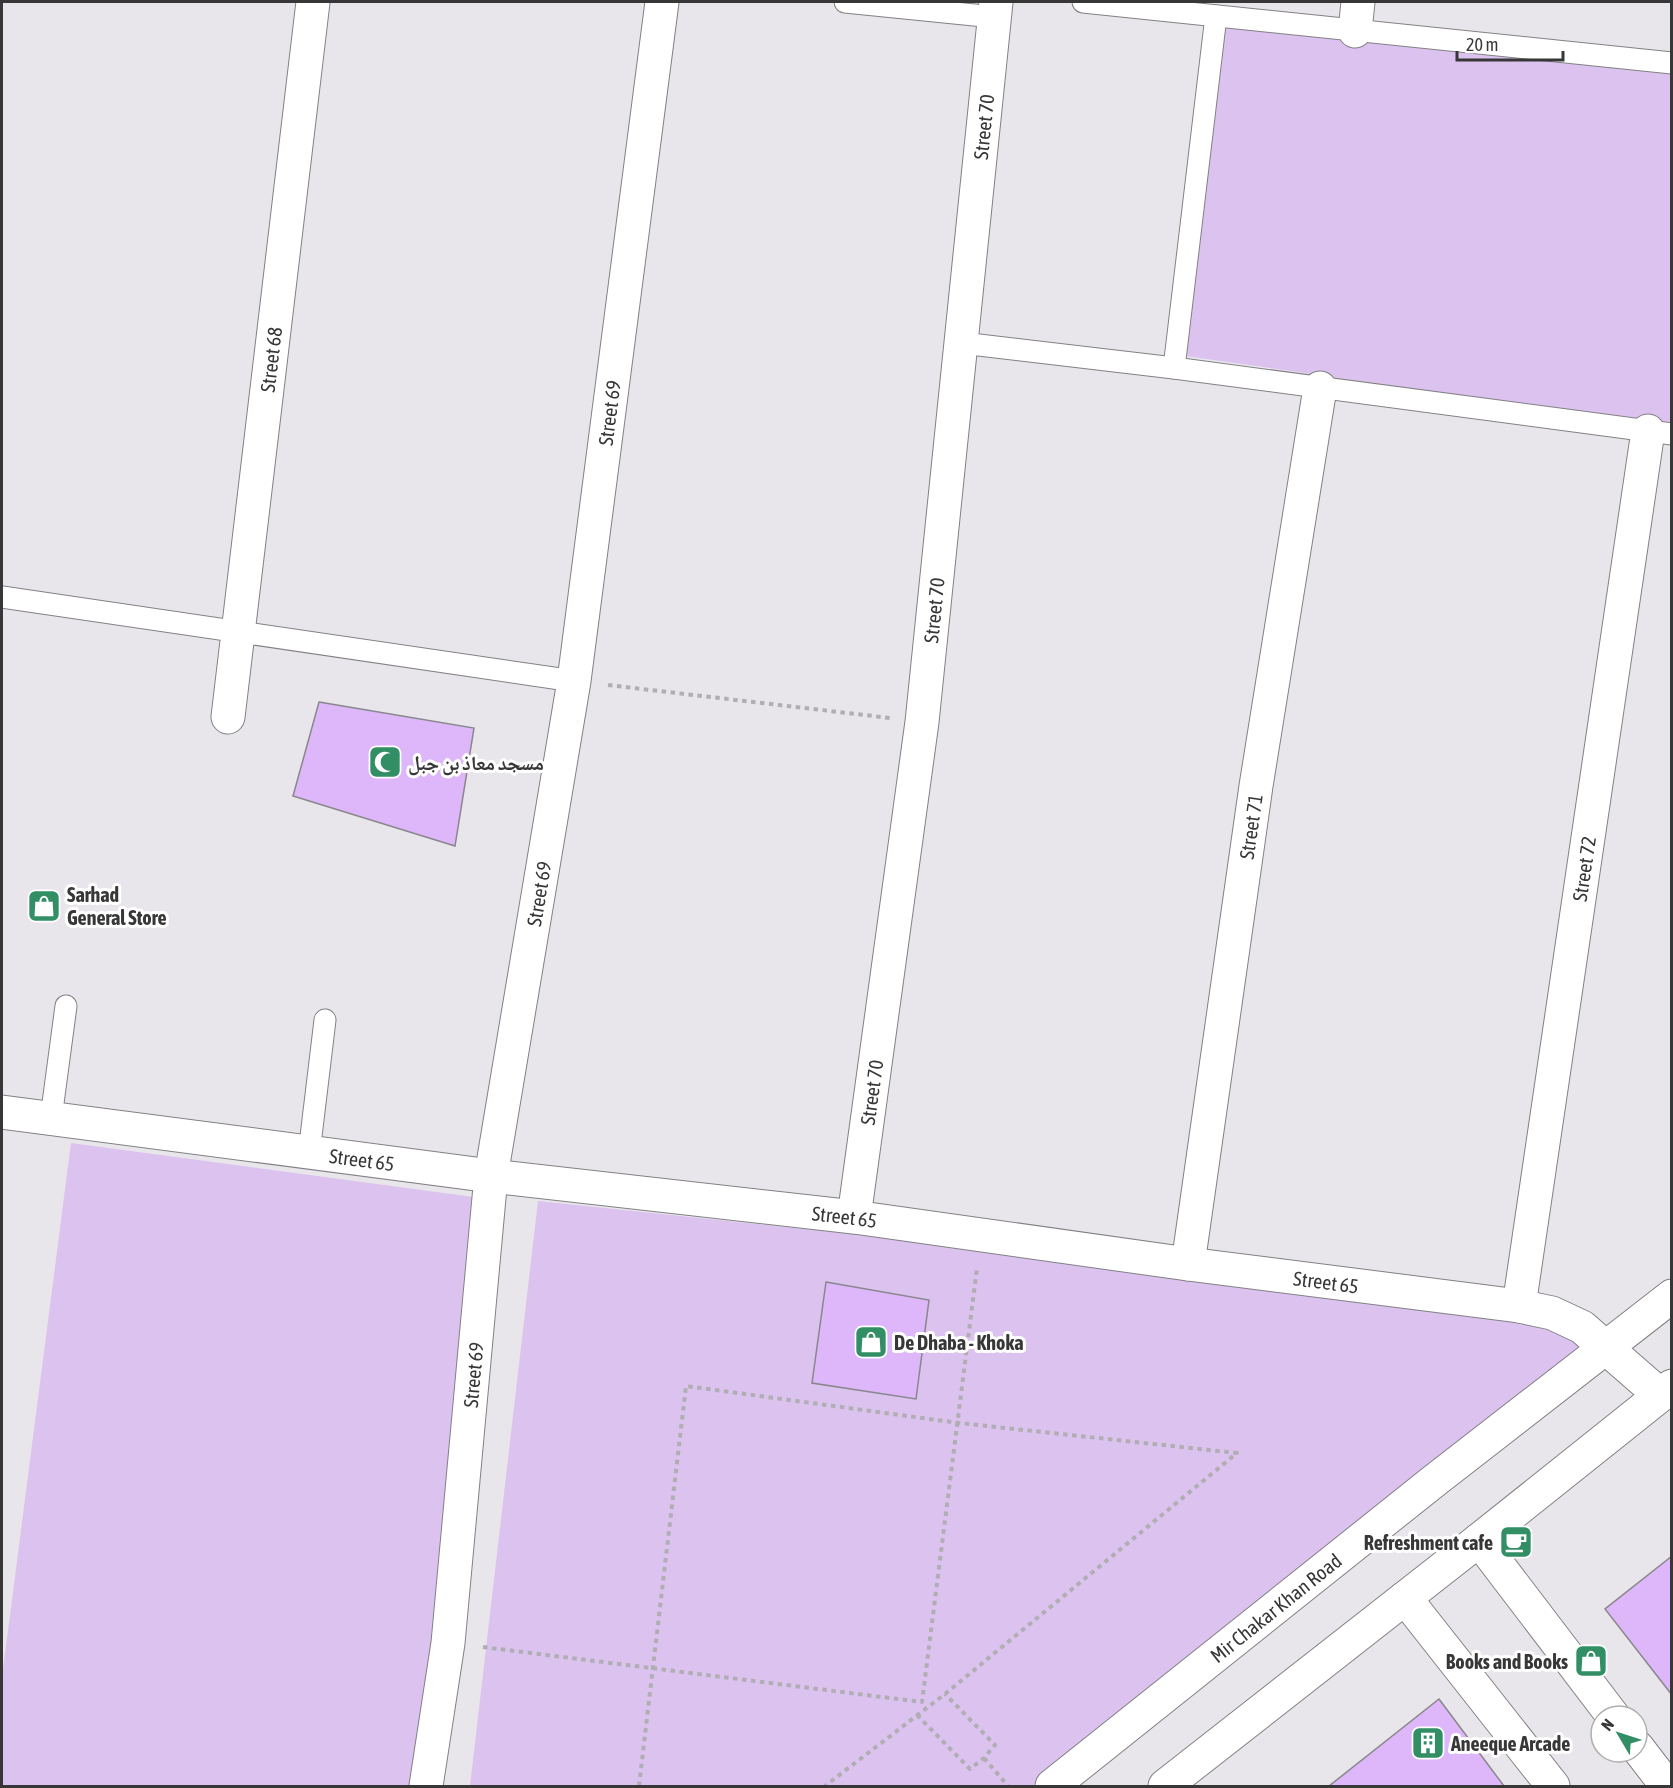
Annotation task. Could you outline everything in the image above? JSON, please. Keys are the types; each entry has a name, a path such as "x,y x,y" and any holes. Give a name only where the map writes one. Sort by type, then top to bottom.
{"street":[{"name":"Street 68","path":"228,717 313,2"},
{"name":"Street 69","path":"426,1786 448,1643 491,1176 574,681 662,2"},
{"name":"Street 70","path":"854,1217 922,722 995,9"},
{"name":"Street 71","path":"1188,1264 1256,786 1320,388"},
{"name":"Street 72","path":"1519,1306 1660,433"},
{"name":"Street 65","path":"2,1112 491,1176 854,1217 1188,1264 1519,1306 1552,1313 1582,1327 1666,1390"},
{"name":"Mir Chakar Khan Road","path":"1052,1786 1425,1488 1671,1296"},
{"path":"1165,1786 1666,1390"},
{"path":"1479,1540 1604,1704"},
{"path":"1405,1598 1553,1786"},
{"path":"1649,1763 1667,1786"}],"lane":[{"path":"845,2 995,9"},
{"path":"1083,2 1216,16 1357,16 1671,63"},
{"path":"1174,368 1216,16"},
{"path":"962,343 1174,368 1660,433"},
{"path":"2,597 574,681"},
{"path":"51,1118 66,1006"},
{"path":"309,1153 325,1020"}],"path":[{"path":"574,681 922,722"},
{"path":"448,1643 922,1702 959,1423 981,1234"},
{"path":"639,1786 686,1386 959,1423 1237,1453 945,1694 825,1786"},
{"path":"917,1715 970,1769 995,1745 945,1694"},
{"path":"984,1758 1008,1786"}],"shaded area":[{"path":"1225,25 1671,74 1671,425 1185,356"},
{"path":"71,1143 496,1200 433,1786 2,1786 2,1677"},
{"path":"538,1201 1539,1306 1592,1349 1373,1525 1032,1786 470,1786"}],"building":[{"name":"مسجد معاذ بن جبل","path":"319,702 474,728 455,846 293,796"},
{"name":"De Dhaba - Khoka","path":"826,1282 929,1300 916,1399 812,1383"},
{"path":"1672,1556 1672,1695 1605,1609"},
{"name":"Aneeque Arcade","path":"1439,1699 1504,1786 1329,1786"}],"place":[{"name":"مسجد معاذ بن جبل","path":"385,762"},
{"name":"Sarhad General Store","path":"44,906"},
{"name":"De Dhaba - Khoka","path":"871,1342"},
{"name":"Refreshment cafe","path":"1516,1542"},
{"name":"Books and Books","path":"1591,1661"},
{"name":"Aneeque Arcade","path":"1428,1743"}]}
